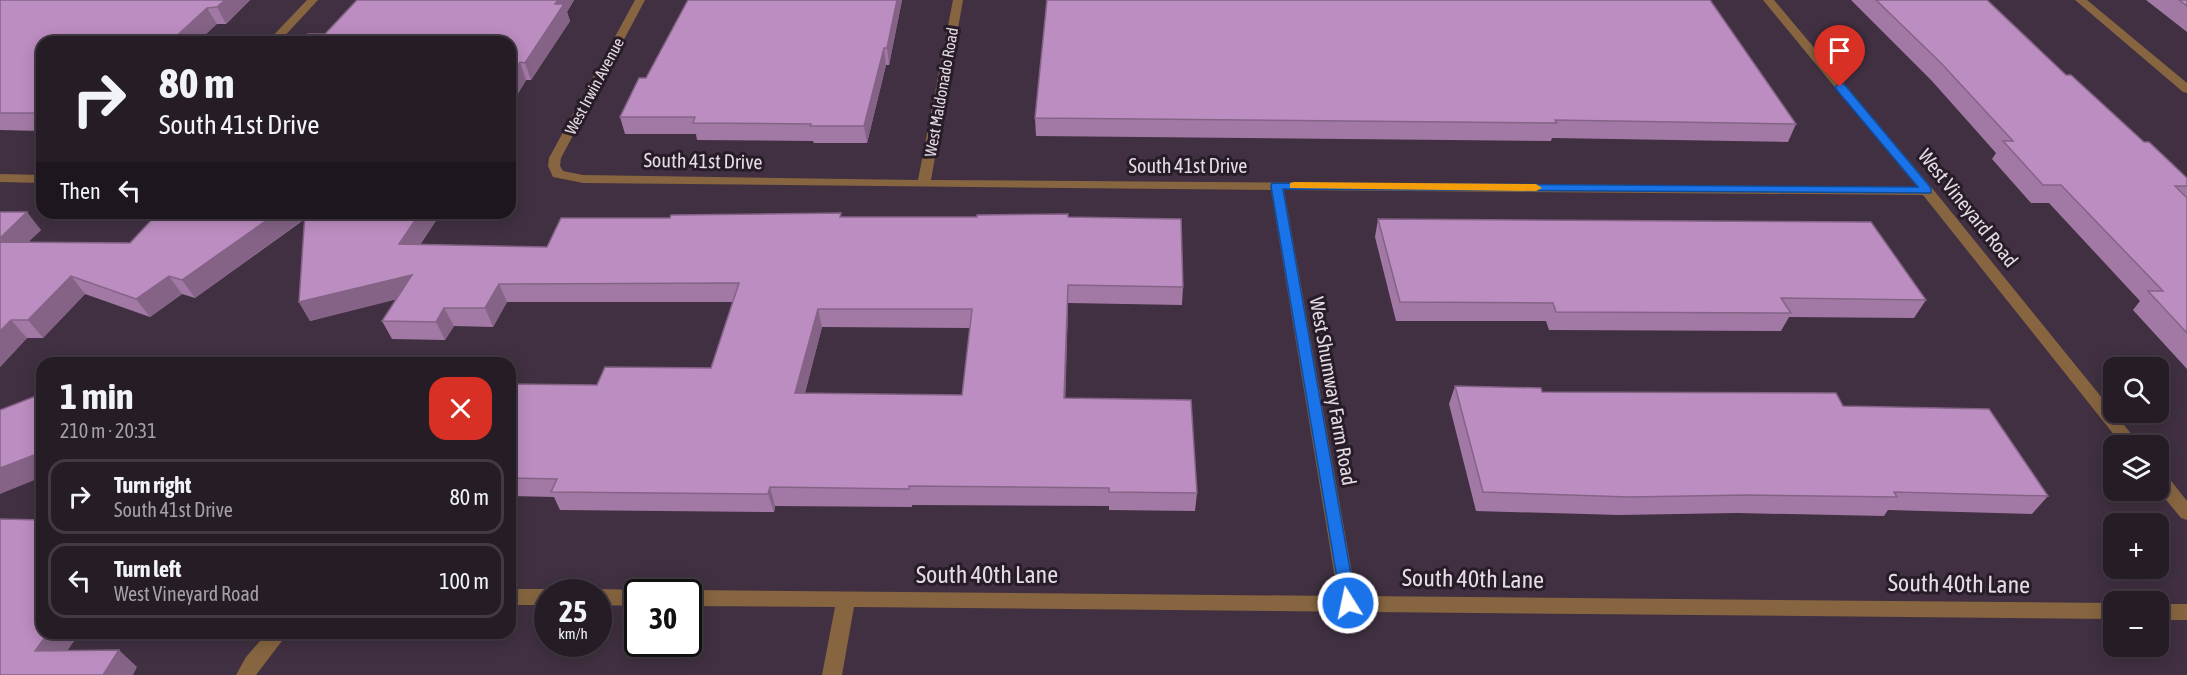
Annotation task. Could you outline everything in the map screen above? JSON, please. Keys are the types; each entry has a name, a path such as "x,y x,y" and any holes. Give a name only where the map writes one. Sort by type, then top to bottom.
{"street":[{"path":"279,36 313,0"},
{"name":"West Irwin Avenue","path":"558,174 554,166 555,158 640,0"},
{"name":"West Maldonado Road","path":"924,184 958,0"},
{"name":"West Vineyard Road","path":"1768,0 1927,191 2124,435"},
{"path":"2080,0 2187,89"},
{"name":"South 41st Drive","path":"558,174 583,179 924,184 1927,191"},
{"path":"0,178 36,179"},
{"name":"West Shumway Farm Road","path":"1276,186 1348,603"},
{"path":"2169,491 2187,513"},
{"path":"516,597 534,597"},
{"name":"South 40th Lane","path":"702,598 2103,611"},
{"path":"832,675 846,599"},
{"path":"2169,612 2187,612"},
{"path":"246,675 274,639"}],"shaded area":[{"path":"0,0 2187,0 2187,675 0,675"}],"building":[{"path":"0,0 225,0 217,7 207,8 177,36 36,36 36,113 0,113"},
{"path":"357,0 558,0 555,4 564,4 525,63 520,62 516,68 516,36 306,36 308,34 325,34"},
{"path":"688,0 897,0 887,48 884,48 864,126 693,123 695,117 620,117 639,78 646,78"},
{"path":"1047,0 1710,0 1796,124 1555,120 1557,123 1035,118"},
{"path":"1876,0 1987,0 2066,75 2071,75 2187,178 2187,186 2175,186 2187,198 2187,333 2148,291 2163,291 2061,185 2043,185 2003,141 2013,141 1941,63"},
{"path":"2179,0 2187,0 2187,6"},
{"path":"0,212 27,212 0,238"},
{"path":"841,213 840,217 977,217 977,215 1068,214 1068,217 1181,219 1183,287 1068,285 1064,398 1191,400 1197,493 1109,492 1109,488 909,486 909,489 770,487 768,494 551,492 557,479 516,478 516,384 597,385 605,367 711,368 739,283 499,284 485,308 444,308 436,322 382,321 412,275 299,302 305,219 416,219 399,244 547,247 561,218 670,218 671,215","holes":["818,309 972,309 962,395 795,393"]},
{"path":"152,219 268,219 182,280 169,276 136,299 71,276 28,320 11,320 0,331 0,242 130,243"},
{"path":"1378,219 1871,222 1926,300 1781,298 1791,313 1556,312 1553,303 1400,302"},
{"path":"1455,386 1541,388 1542,392 1836,393 1843,406 1989,409 2048,496 1894,492 1897,497 1747,495 1629,497 1483,492"},
{"path":"36,396 36,454 0,468 0,410"},
{"path":"0,519 36,520 36,639 44,639 35,651 119,650 103,675 0,675"}],"slow traffic":[{"path":"1294,186 1536,188"}],"route":[{"path":"1348,603 1276,186 1927,191 1840,87"}]}
